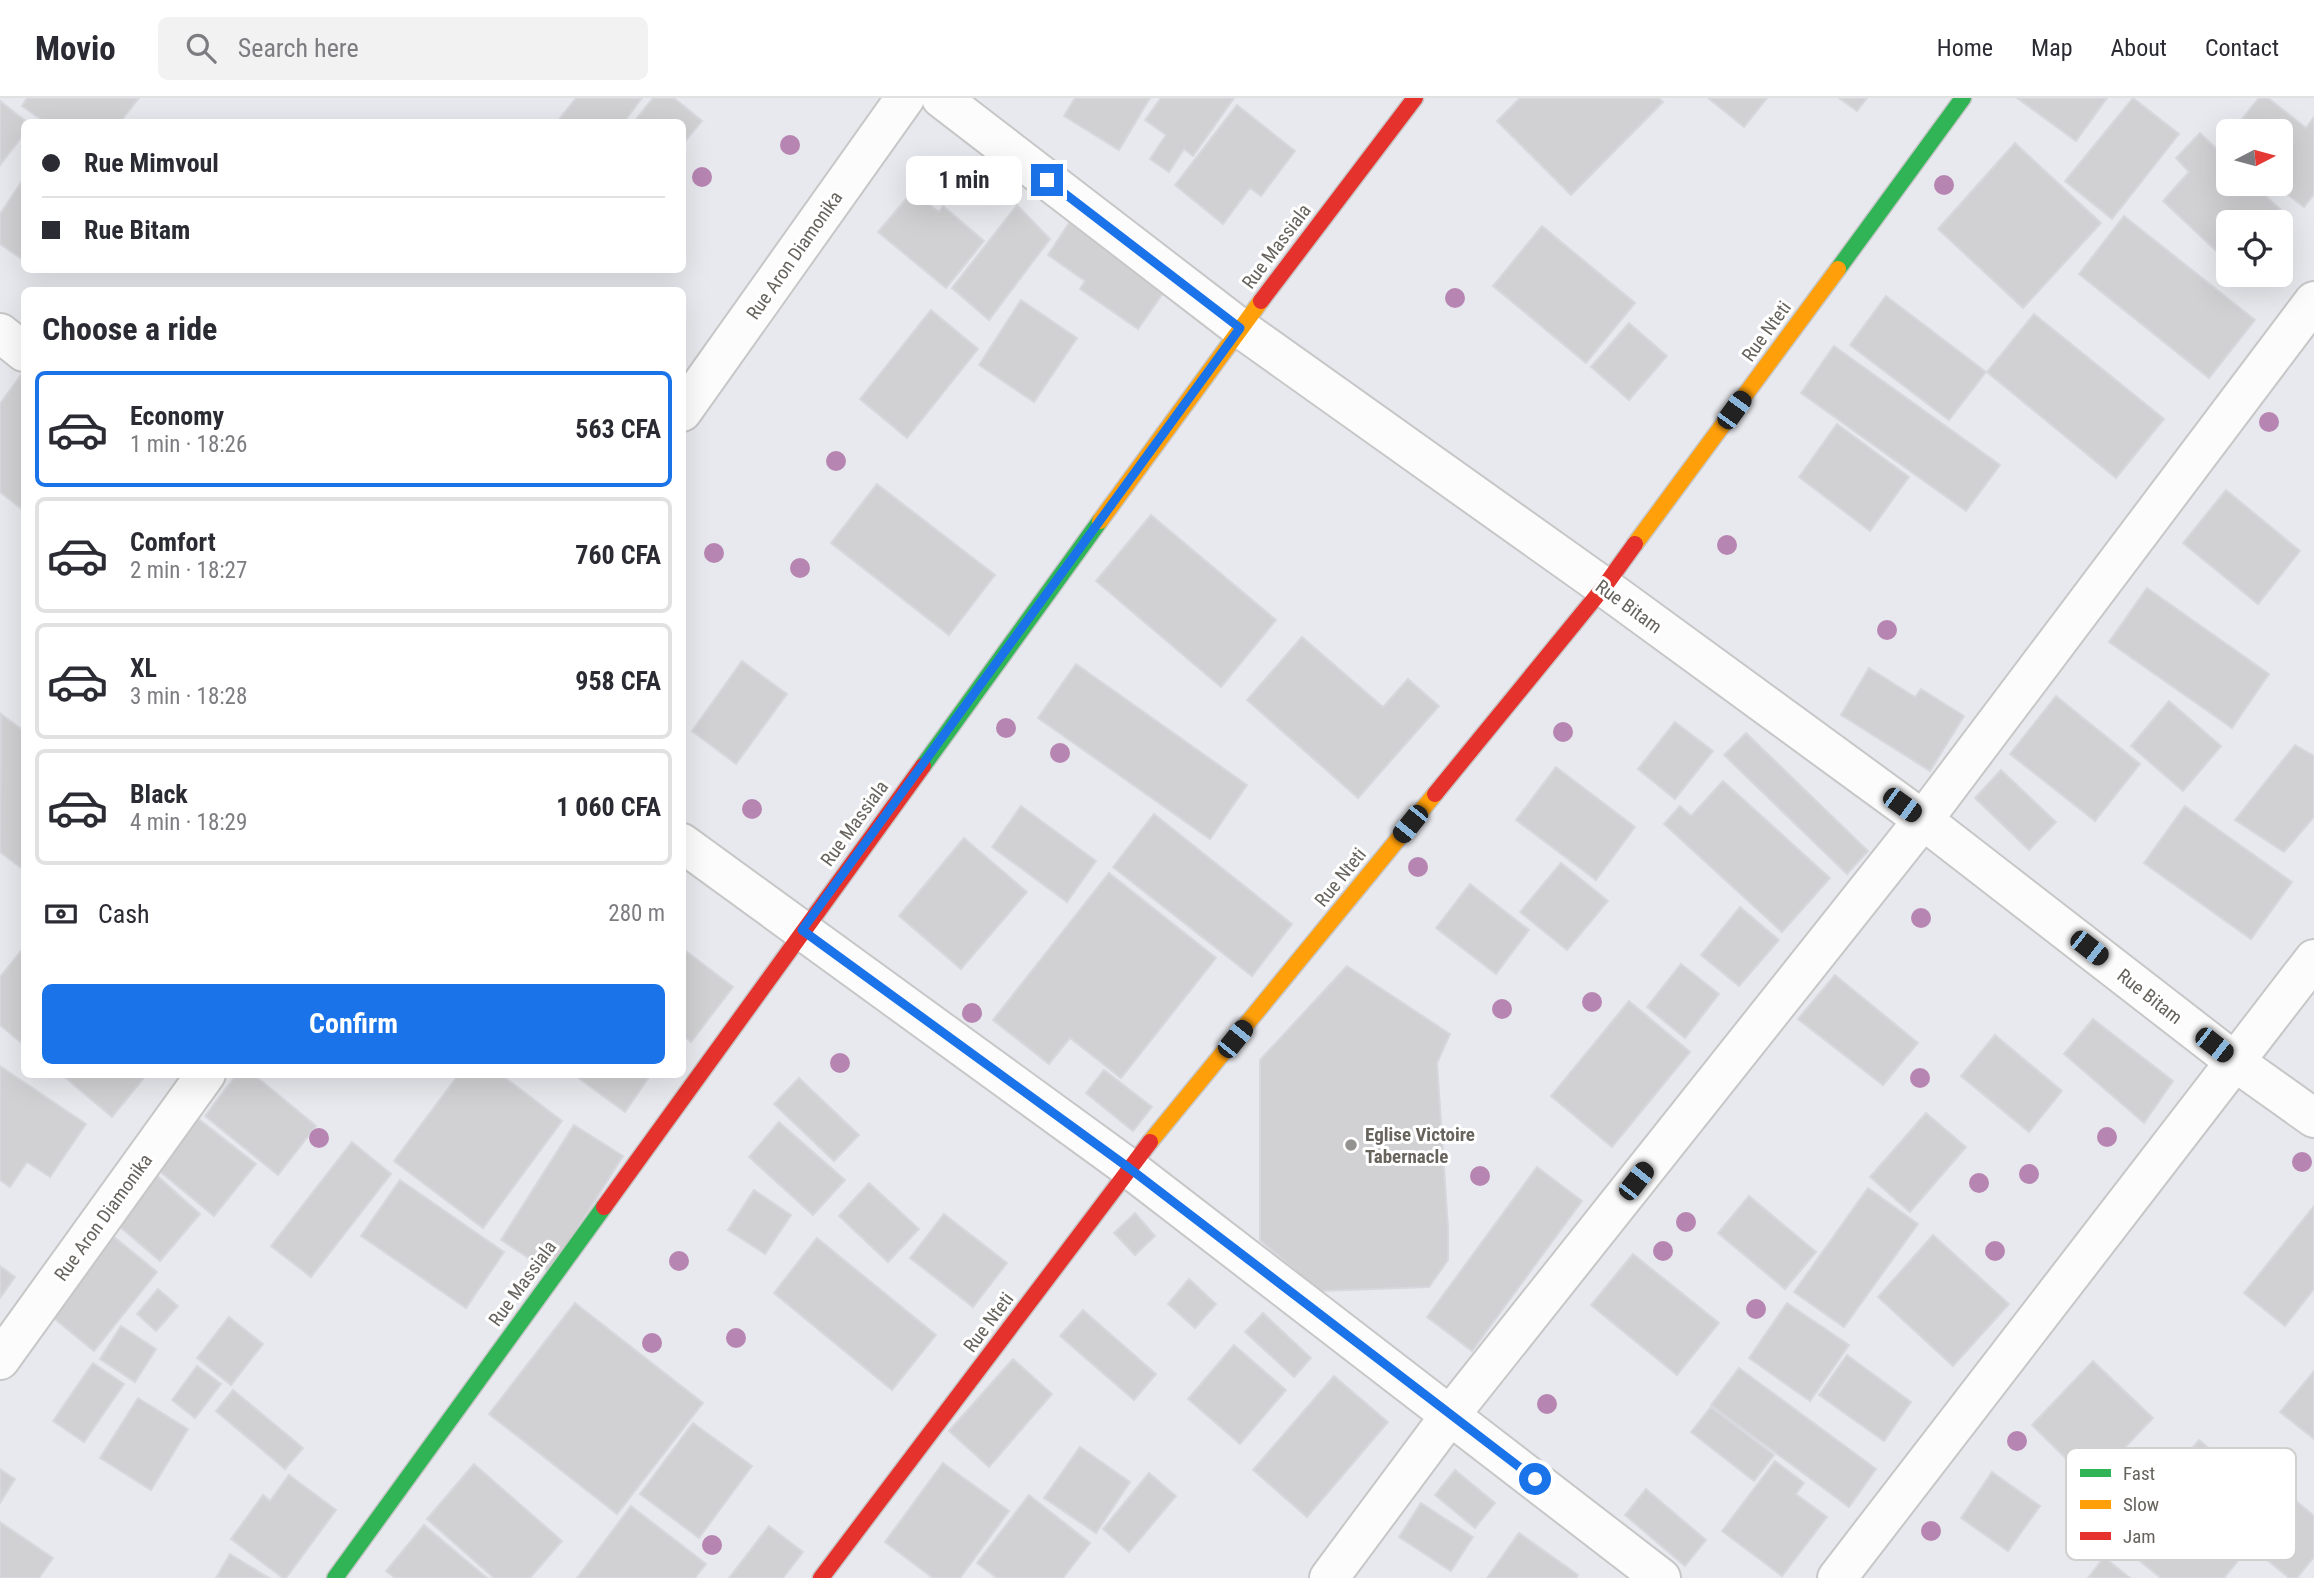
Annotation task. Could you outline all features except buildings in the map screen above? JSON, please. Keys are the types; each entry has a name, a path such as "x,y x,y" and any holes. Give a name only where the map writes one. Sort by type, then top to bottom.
{"street":[{"name":"Rue Aron Diamonika","path":"686,406 905,98"},
{"name":"Rue Bitam","path":"941,98 1240,328 1604,587 1923,820 2234,1060 2314,1118"},
{"name":"Rue Massiala","path":"335,1578 1240,328 1415,98"},
{"name":"Rue Nteti","path":"821,1578 1129,1168 1604,587 1963,98"},
{"path":"1329,1578 1451,1414 1923,820 2314,301"},
{"path":"0,333 21,350"},
{"path":"686,846 1129,1168 1661,1578"},
{"path":"1837,1578 2314,959"},
{"name":"Rue Aron Diamonika","path":"0,1360 203,1078"}],"traffic: fast":[{"path":"1838,269 1963,98"},
{"path":"923,766 1100,521"},
{"path":"335,1578 604,1207"}],"traffic: slow":[{"path":"1635,544 1838,269"},
{"path":"1100,521 1261,301"},
{"path":"1150,1142 1435,794"}],"traffic: jam":[{"path":"1261,301 1415,98"},
{"path":"1435,794 1604,587 1635,544"},
{"path":"604,1207 923,766"},
{"path":"821,1578 1150,1142"}],"place":[{"name":"Eglise Victoire Tabernacle","path":"1351,1145"}],"route":[{"path":"1047,180 1240,328 802,930 1129,1168 1535,1479"}]}
